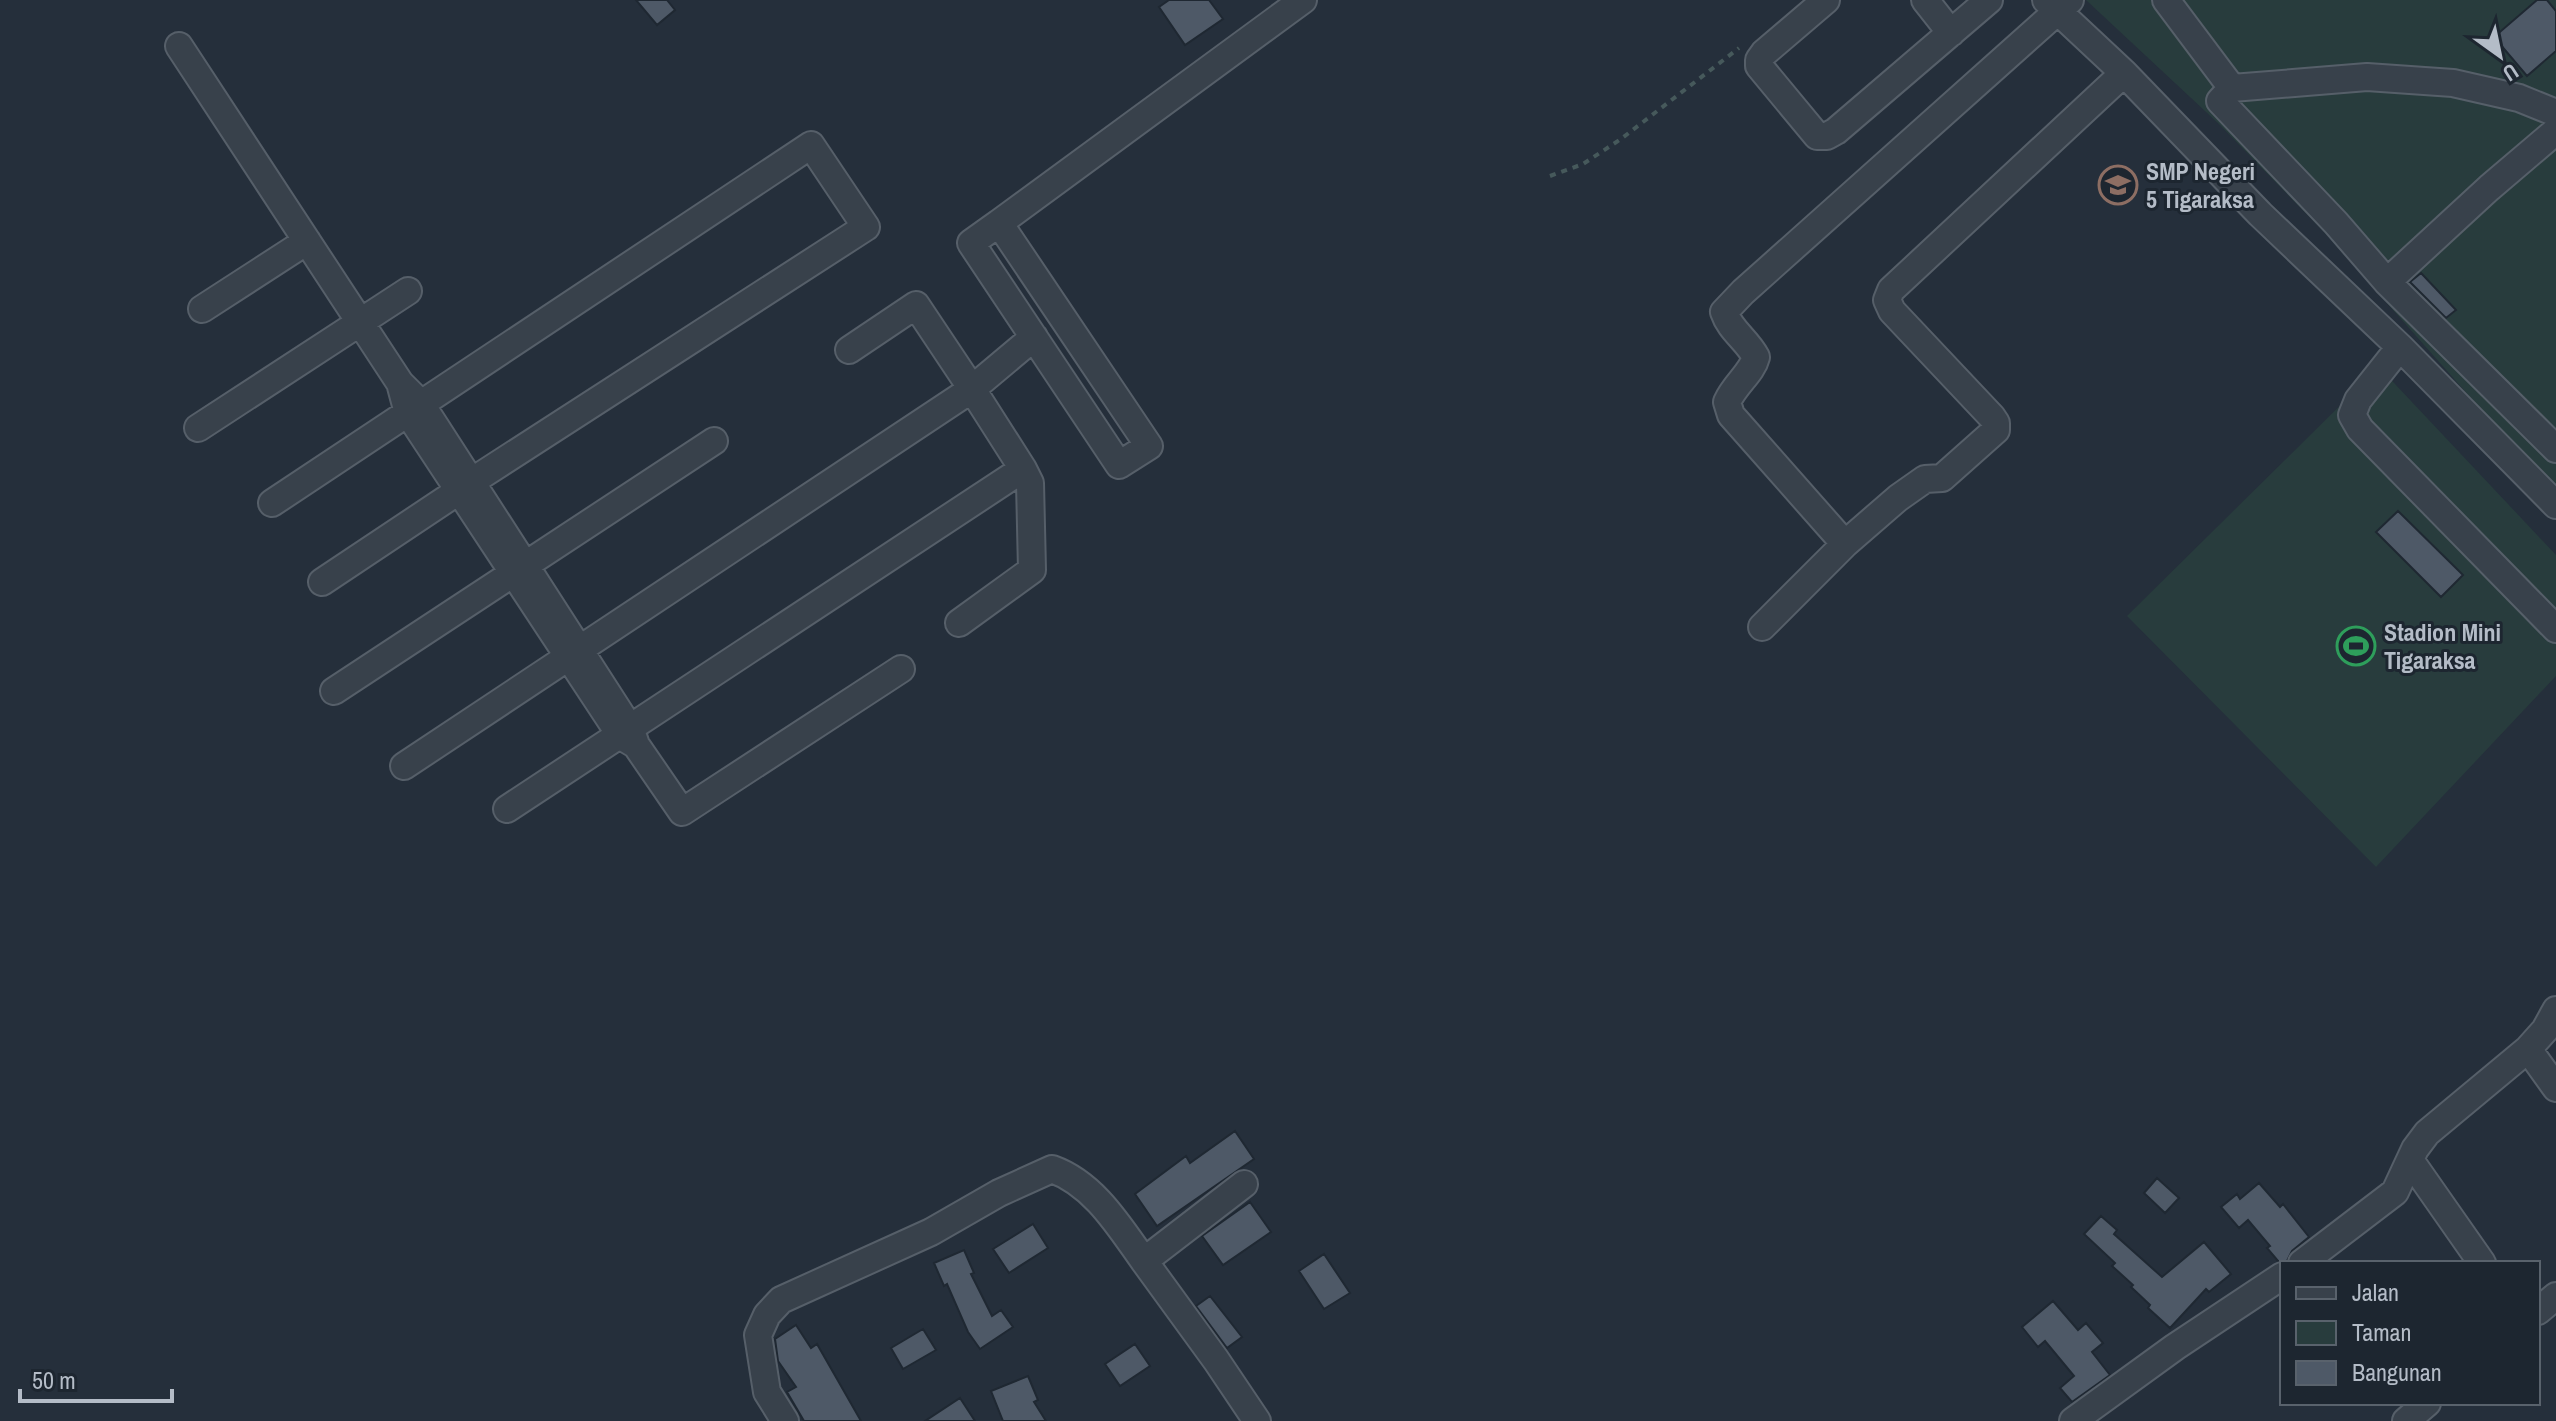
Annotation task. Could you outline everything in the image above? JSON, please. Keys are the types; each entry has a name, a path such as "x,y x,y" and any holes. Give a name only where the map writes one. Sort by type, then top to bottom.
{"street":[{"path":"999,223 1149,446 1119,465 971,243 1303,0"},
{"path":"1826,0 1759,60 1759,66 1817,136 1827,136 1836,131 1989,0"},
{"path":"1925,0 1951,33"},
{"path":"2166,0 2232,88"},
{"path":"1845,544 1731,415 1727,402 1756,357 1727,321 1724,312 2058,3 2260,214 2400,347 2556,505"},
{"path":"179,46 629,737 682,812 901,669"},
{"path":"1762,627 1845,544 1917,484 1925,479 1937,480 1946,475 1996,430 1992,417 1892,311 1887,300 1891,290 2124,73"},
{"path":"2556,113 2519,98 2453,83 2367,77 2232,88 2220,101 2336,223 2387,282 2556,449"},
{"path":"2387,282 2556,131"},
{"path":"272,503 811,145 866,227 322,582"},
{"path":"202,309 307,241"},
{"path":"198,428 408,291"},
{"path":"849,350 916,305 1030,483 1032,570 959,623"},
{"path":"404,766 972,389 1034,337"},
{"path":"2400,347 2358,400 2352,415 2360,429 2556,629"},
{"path":"334,691 714,441"},
{"path":"507,809 629,737 1023,469"},
{"path":"2305,1261 2395,1192 2427,1133 2528,1049 2545,1030 2556,1010"},
{"path":"2528,1049 2556,1088"},
{"path":"2410,1160 2481,1261"},
{"path":"785,1421 767,1392 758,1335 767,1315 781,1300 931,1232 999,1193 1052,1169 1076,1181 1113,1217 1257,1421"},
{"path":"1144,1261 1244,1184"},
{"path":"2090,1416 2280,1277"},
{"path":"2540,1309 2556,1296"},
{"path":"2406,1421 2425,1405"}],"path":[{"path":"1550,176 1583,164 1621,139 1746,43"}],"green space":[{"path":"2086,0 2556,0 2556,488 2471,398 2323,231 2220,125"},
{"name":"Stadion Mini Tigaraksa","path":"2379,367 2556,555 2556,676 2376,867 2127,616"}],"building":[{"path":"636,0 667,0 675,10 657,25"},
{"path":"1169,0 1209,0 1223,19 1185,45 1159,7"},
{"path":"2537,0 2547,0 2556,11 2556,51 2527,76 2494,37"},
{"path":"2421,273 2456,310 2446,318 2410,282"},
{"path":"2398,511 2463,575 2441,597 2376,532"},
{"path":"1235,1131 1254,1159 1157,1226 1135,1194 1186,1156 1190,1163"},
{"path":"2157,1178 2179,1198 2165,1213 2144,1193"},
{"path":"2259,1183 2280,1207 2283,1204 2309,1237 2292,1251 2287,1261 2278,1261 2267,1248 2270,1246 2248,1220 2239,1228 2221,1207 2237,1194 2240,1199"},
{"path":"1250,1202 1271,1232 1223,1265 1202,1236"},
{"path":"2101,1216 2117,1230 2114,1234 2162,1277 2204,1242 2231,1274 2209,1292 2206,1289 2170,1328 2148,1308 2150,1305 2131,1287 2133,1285 2112,1266 2115,1263 2084,1234"},
{"path":"1033,1224 1048,1248 1009,1273 993,1249"},
{"path":"964,1250 974,1273 971,1274 992,1316 1001,1310 1013,1327 980,1349 968,1332 934,1263"},
{"path":"1324,1254 1350,1293 1324,1309 1299,1271"},
{"path":"1210,1296 1242,1337 1227,1348 1196,1306"},
{"path":"2053,1301 2078,1330 2086,1323 2103,1343 2092,1352 2110,1375 2072,1402 2060,1388 2074,1376 2045,1341 2038,1347 2022,1327"},
{"path":"796,1325 811,1348 817,1344 861,1421 804,1421 787,1392 796,1387 778,1361 775,1339"},
{"path":"923,1329 936,1350 903,1369 891,1348"},
{"path":"1135,1344 1150,1366 1120,1386 1105,1364"},
{"path":"1028,1376 1038,1400 1034,1402 1046,1421 1003,1421 991,1391"},
{"path":"960,1398 975,1421 925,1421"}],"place":[{"name":"SMP Negeri 5 Tigaraksa","path":"2118,185"},
{"name":"Stadion Mini Tigaraksa","path":"2356,646"}]}
